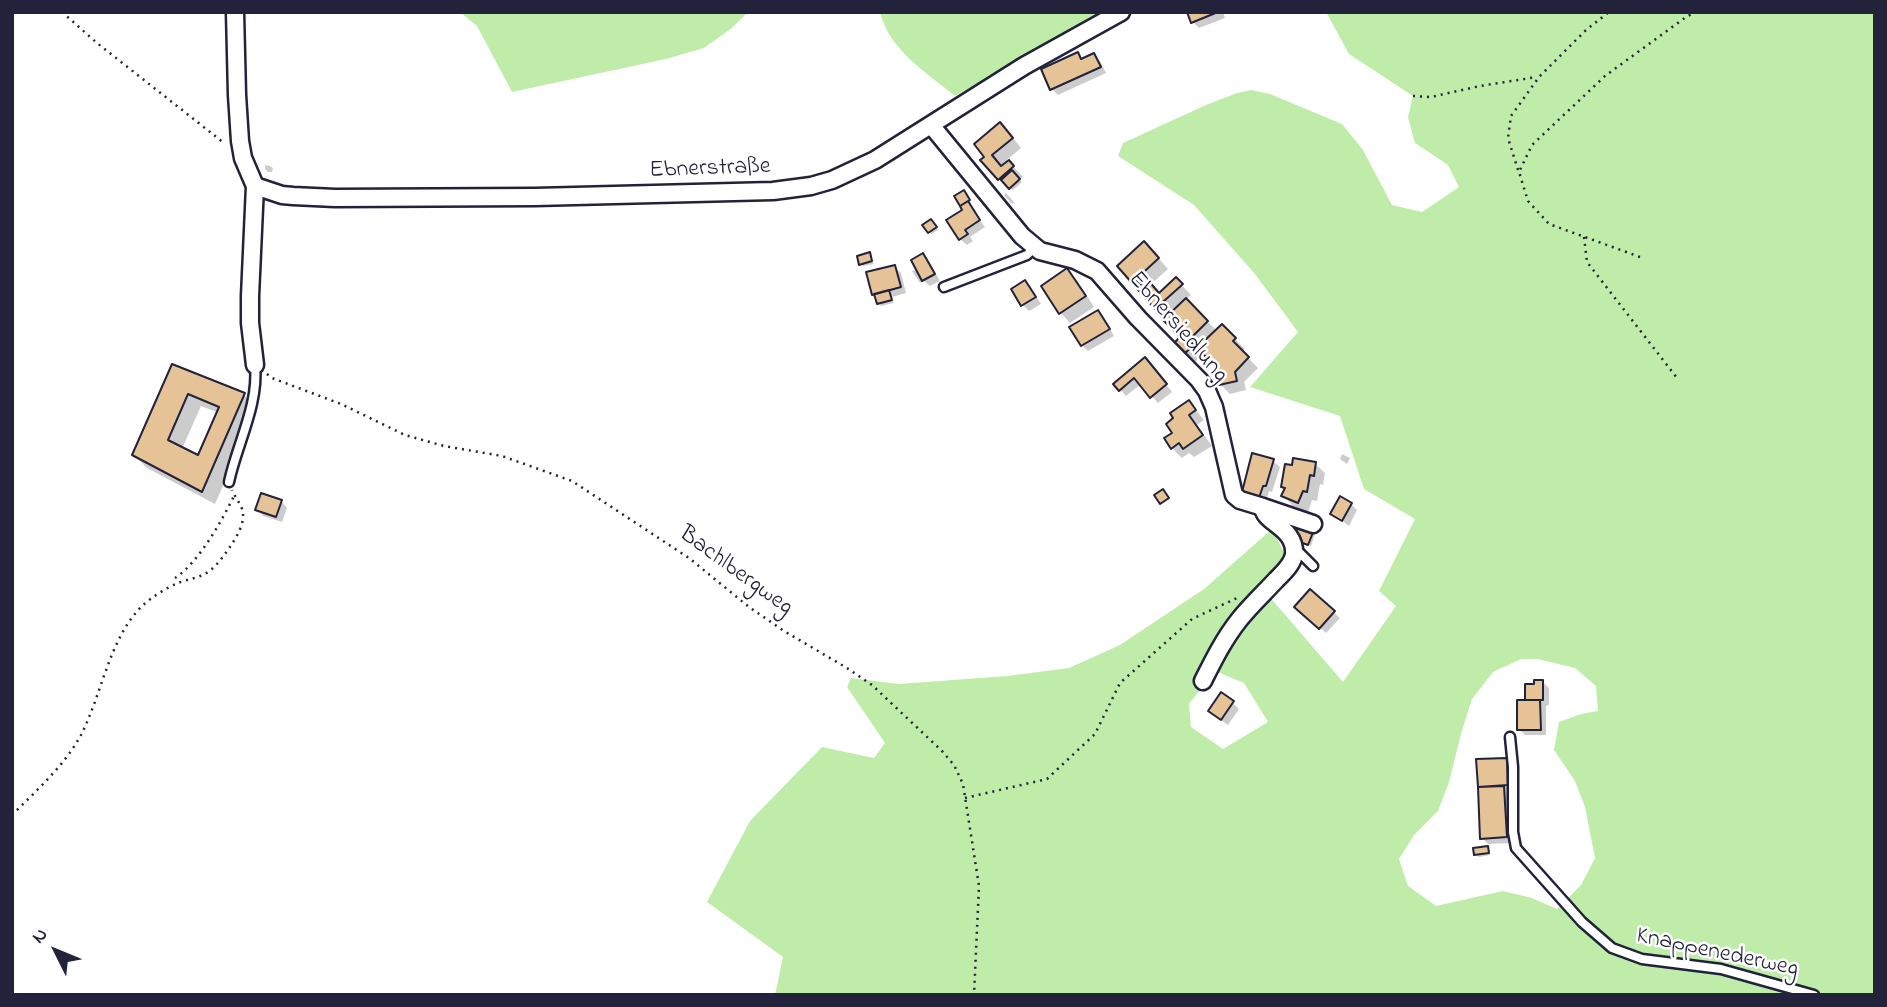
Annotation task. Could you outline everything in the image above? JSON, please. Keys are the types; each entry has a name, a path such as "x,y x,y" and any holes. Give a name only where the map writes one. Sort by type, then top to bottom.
{"street":[{"path":"235,12 237,95 243,158 255,186 250,296 255,365"},
{"name":"Ebnerstraße","path":"255,186 282,195 335,198 547,197 774,191 811,186 841,176 875,159 1024,66 1121,12"},
{"name":"Ebnersiedlung","path":"931,125 1012,225 1035,247 1046,253 1083,262 1097,271 1153,334 1191,371 1211,398 1234,495 1240,500 1314,524"},
{"name":"Ebnersiedlung","path":"1263,507 1264,513 1287,532 1294,550"},
{"path":"1203,681 1232,630 1245,612 1288,567 1294,550"}],"lane":[{"path":"944,287 1027,255 1035,247"},
{"path":"229,482 252,403 255,365"},
{"path":"1294,550 1313,566"},
{"name":"Knappenederweg","path":"1510,737 1513,832 1516,848 1601,940 1625,954 1642,959 1721,969 1814,995"}],"path":[{"path":"62,12 97,43 243,158"},
{"path":"1609,12 1586,30 1539,77 1511,116 1508,138 1528,201 1549,224 1640,257"},
{"path":"1519,172 1532,145 1605,76 1696,12"},
{"path":"1413,96 1431,97 1539,77"},
{"path":"1584,236 1587,262 1677,378"},
{"name":"Bachlbergweg","path":"255,365 272,378 341,404 405,435 444,446 502,456 572,481 689,558 749,607 784,631 872,685 942,751 954,765 962,784 979,886 974,995"},
{"path":"12,816 60,767 80,737 119,640 129,622 144,605 163,591 207,572 221,559 234,540 243,515 229,482"},
{"path":"175,578 200,551 234,495"},
{"path":"965,798 1047,779 1095,734 1119,683 1192,619 1246,595"}],"green space":[{"path":"460,12 748,12 732,28 704,48 666,59 512,92 477,26"},
{"path":"880,12 1105,12 955,96 900,49 885,26"},
{"path":"1326,12 1875,12 1875,995 775,995 783,957 707,902 750,821 822,747 874,758 885,743 847,687 851,678 899,684 1007,676 1069,668 1120,645 1204,589 1272,529 1286,557 1262,588 1343,682 1396,606 1379,591 1415,519 1364,489 1340,416 1250,387 1298,332 1255,274 1194,205 1118,156 1123,143 1206,105 1251,90 1270,94 1342,124 1363,150 1392,205 1422,212 1459,187 1448,165 1415,143 1408,117 1413,96 1349,54","holes":["1521,659 1538,659 1575,668 1596,686 1598,711 1559,722 1554,750 1575,781 1585,807 1595,858 1581,885 1557,909 1532,898 1503,891 1436,906 1408,886 1399,859 1414,835 1438,811 1449,782 1472,699 1493,672","1215,671 1244,683 1268,722 1223,749 1191,727 1189,704"]}],"building":[{"path":"1187,12 1218,12 1191,23"},
{"path":"1078,52 1081,59 1094,53 1101,67 1050,90 1041,69"},
{"path":"1000,122 1013,138 992,155 1001,166 1009,160 1014,166 998,180 980,160 984,157 974,144"},
{"path":"1012,170 1020,179 1009,189 1001,180"},
{"path":"964,190 970,200 960,206 954,196"},
{"path":"968,201 980,220 965,230 968,234 959,240 946,220 962,210 960,206"},
{"path":"931,219 937,227 928,233 922,225"},
{"path":"1144,241 1159,258 1135,280 1140,285 1147,279 1159,293 1176,277 1183,284 1155,309 1117,266"},
{"path":"870,252 872,261 859,265 857,256"},
{"path":"923,253 935,274 922,281 911,260"},
{"path":"895,265 901,287 872,295 866,272"},
{"path":"1067,268 1086,296 1059,314 1041,286"},
{"path":"1025,280 1036,297 1021,306 1011,289"},
{"path":"889,290 892,300 877,304 874,294"},
{"path":"1186,298 1208,321 1189,340 1194,345 1183,355 1173,344 1180,337 1163,320"},
{"path":"1098,310 1110,329 1081,346 1069,327"},
{"path":"1222,324 1236,338 1233,341 1249,357 1235,372 1237,381 1219,385 1215,366 1204,355 1203,342"},
{"path":"1145,357 1167,384 1150,398 1134,378 1119,391 1113,384"},
{"path":"172,364 245,393 202,492 132,455","holes":["188,394 219,407 198,455 168,440"]},
{"path":"1189,400 1196,410 1189,415 1203,435 1183,449 1179,443 1171,449 1164,438 1172,433 1166,424 1173,418 1170,413"},
{"path":"1252,453 1274,459 1266,486 1263,486 1259,498 1242,492"},
{"path":"1293,458 1316,462 1314,476 1310,475 1307,492 1303,491 1298,503 1281,496 1285,488 1281,487 1285,464 1292,465"},
{"path":"1163,489 1169,498 1160,504 1154,495"},
{"path":"261,493 282,500 276,517 255,510"},
{"path":"1340,496 1352,503 1342,521 1330,514"},
{"path":"1298,524 1314,530 1308,545 1297,541 1299,536 1295,531"},
{"path":"1310,589 1335,611 1319,629 1294,607"},
{"path":"1534,680 1543,680 1543,700 1525,700 1525,684 1534,684"},
{"path":"1221,692 1234,701 1221,720 1208,711"},
{"path":"1517,700 1540,700 1541,730 1517,730"},
{"path":"1507,758 1508,785 1478,787 1476,759"},
{"path":"1504,786 1507,837 1480,839 1478,787"},
{"path":"1488,846 1489,853 1474,855 1473,848"}]}
